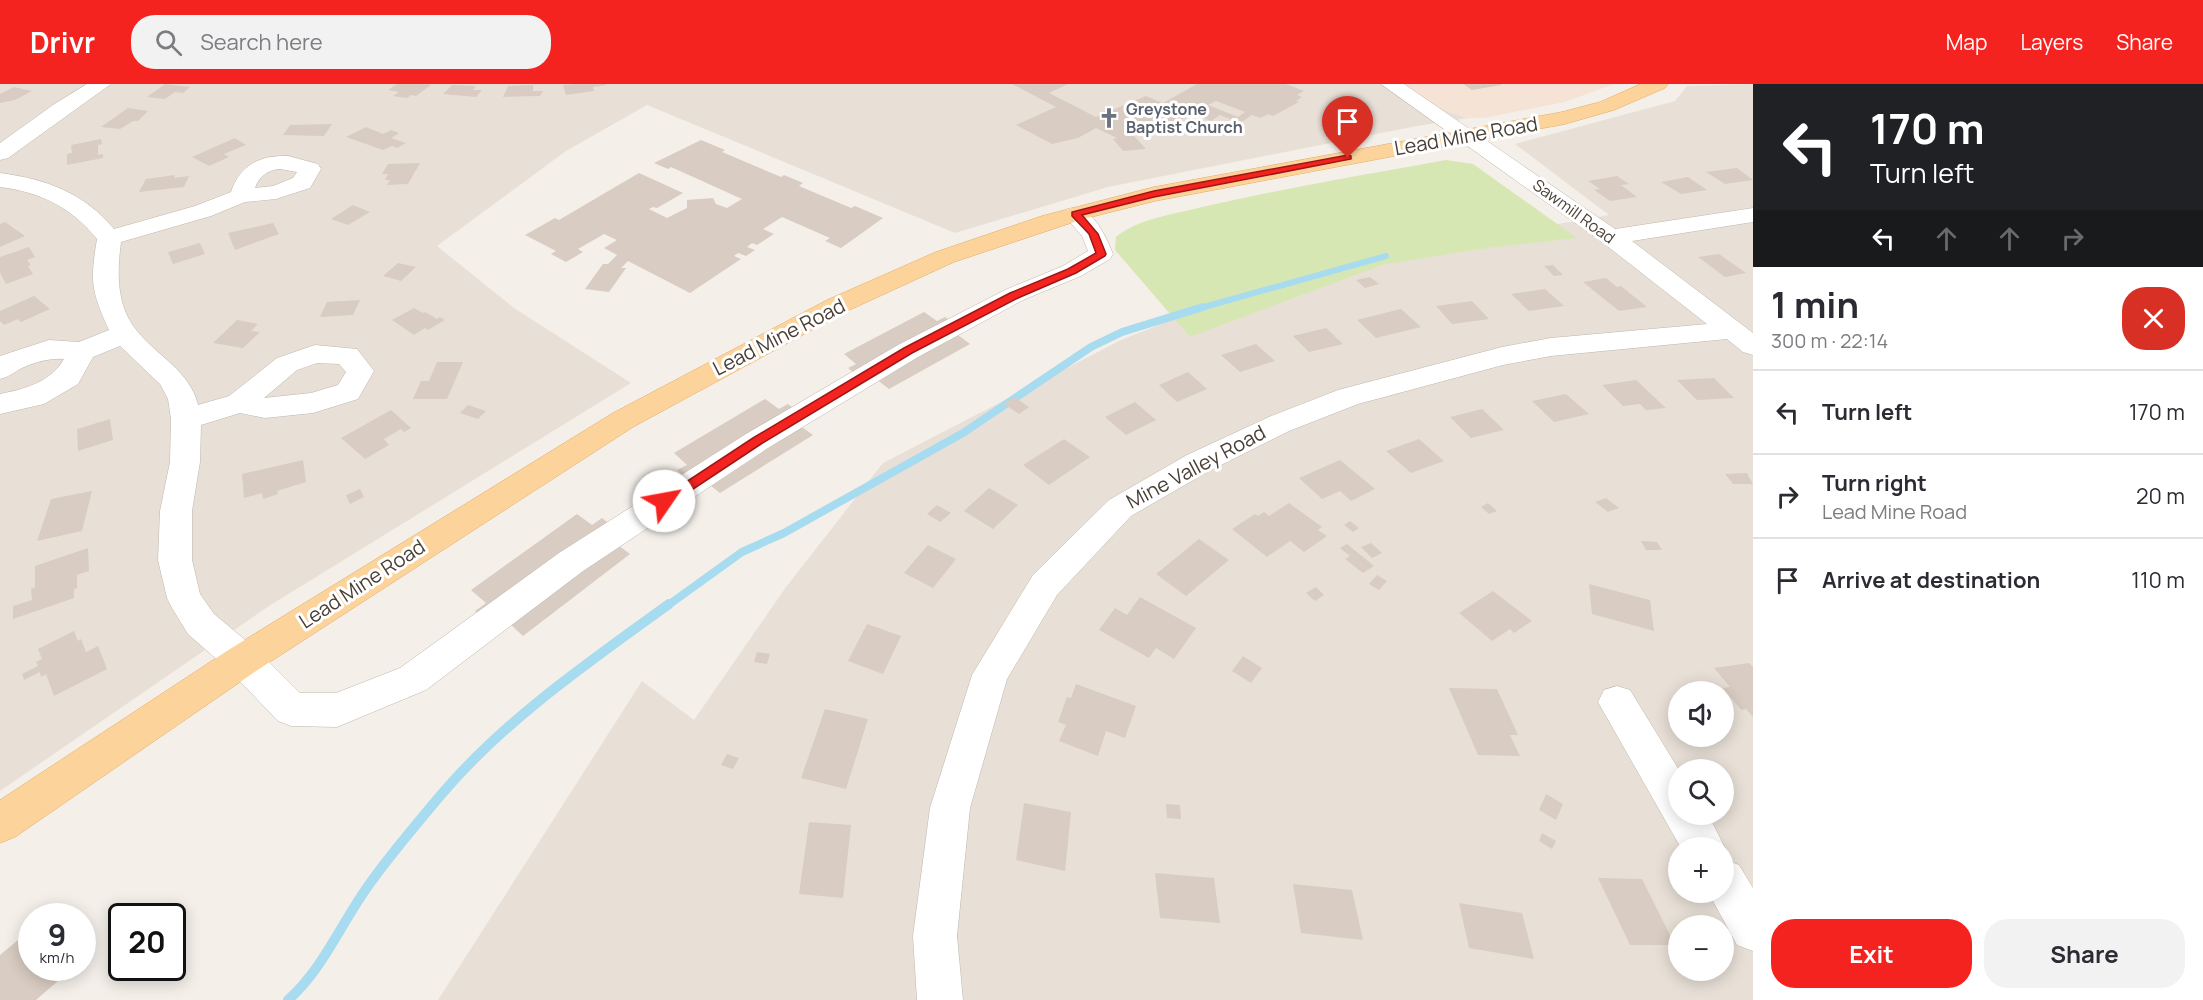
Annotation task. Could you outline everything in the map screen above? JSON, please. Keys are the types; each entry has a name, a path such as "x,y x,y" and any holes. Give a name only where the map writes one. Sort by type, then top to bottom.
{"main road":[{"name":"Lead Mine Road","path":"0,823 243,660 623,420 836,306 945,257 1050,221 1154,194 1565,118 1607,106 1658,84"}],"street":[{"path":"0,153 60,109 101,84"},
{"name":"Sawmill Road","path":"1391,84 1611,237 1743,338"},
{"path":"0,180 44,188 74,202 93,218 109,238 104,273 107,297 124,334 171,379 182,399 186,419 185,462 176,521 175,560 184,598 201,624 243,660 291,709 337,710 413,679 571,562 757,441 908,351 1014,295 1072,271 1101,254 1094,234 1076,214"},
{"path":"109,238 203,211 241,196"},
{"path":"1611,237 1753,215"},
{"path":"0,370 11,362 48,349 82,351 124,334"},
{"name":"Mine Valley Road","path":"940,1000 935,936 950,808 990,675 1045,585 1120,508 1208,458 1279,424 1348,397 1502,356 1551,347 1743,338"},
{"path":"0,404 34,397 68,377 82,351"},
{"path":"186,419 239,403"},
{"path":"1617,702 1668,787"},
{"path":"1734,897 1753,929"}],"shaded area":[{"path":"0,84 1613,84 1564,102 1417,126 1108,187 955,233 647,105 566,151 437,246 514,308 631,383 269,606 0,791"},
{"path":"1403,84 1613,84 1564,102 1484,118 1466,118 1438,108"},
{"path":"1753,84 1753,1000 438,1000 642,681 694,720 786,587 883,463 1121,340 1297,270 1609,215 1515,144 1675,101 1687,86"}],"green space":[{"path":"1446,160 1473,164 1577,238 1487,248 1382,265 1190,337 1115,250 1116,237 1134,226 1155,218 1322,182"}],"building":[{"path":"165,84 190,87 183,93 175,92 165,99 147,97"},
{"path":"397,84 431,85 416,96 411,95 407,98 393,96 399,92 388,90"},
{"name":"Greystone Baptist Church","path":"1012,84 1068,84 1049,93 1096,117 1146,96 1163,103 1197,84 1286,84 1304,91 1297,95 1302,97 1296,101 1299,102 1273,116 1268,114 1261,118 1252,115 1240,123 1220,115 1211,121 1193,114 1158,130 1153,128 1134,136 1146,149 1123,151 1113,139 1117,138 1096,128 1078,138 1052,144 1016,125 1056,107","holes":["1216,101 1245,112 1238,117 1208,105"]},
{"path":"1463,84 1501,84 1501,85 1472,90"},
{"path":"452,85 476,86 473,90 482,90 476,97 443,94"},
{"path":"533,85 533,91 543,91 540,96 503,97 508,86"},
{"path":"563,85 606,85 593,87 594,91 566,95"},
{"path":"14,87 32,91 15,100 0,103 0,94"},
{"path":"128,108 148,111 138,121 133,121 120,129 101,127"},
{"path":"332,124 324,136 283,135 290,125"},
{"path":"366,127 383,134 391,130 399,133 391,138 406,143 397,148 392,146 383,150 346,137"},
{"path":"235,138 246,145 224,154 229,157 209,166 192,157"},
{"path":"101,139 102,144 98,145 98,155 103,154 103,158 67,165 67,154 72,153 71,145"},
{"path":"701,140 725,150 722,152 781,177 784,175 803,183 799,186 851,208 855,206 883,218 841,248 825,241 830,238 782,217 763,229 774,234 757,245 752,243 747,247 755,250 746,256 738,253 734,256 741,259 690,293 628,261 621,268 626,268 609,292 585,289 603,264 608,264 617,255 604,248 617,240 604,234 578,249 583,252 566,262 551,254 556,251 525,235 555,218 559,220 639,173 683,193 657,208 649,209 667,218 687,208 687,200 713,198 716,204 727,208 742,199 671,167 668,169 654,163"},
{"path":"420,163 408,184 387,185 390,180 385,180 388,174 382,174 388,164"},
{"path":"1737,168 1753,180 1725,184 1706,172"},
{"path":"175,175 174,178 189,176 184,187 139,192 146,179"},
{"path":"1617,176 1629,184 1621,185 1637,197 1610,201 1594,190 1600,189 1588,181"},
{"path":"1688,177 1707,190 1681,194 1661,182"},
{"path":"353,205 370,212 348,225 331,219"},
{"path":"5,222 25,236 0,247 0,224"},
{"path":"273,223 279,234 235,250 228,233"},
{"path":"200,243 205,254 173,264 168,252"},
{"path":"29,247 35,257 27,260 33,274 6,284 0,273 0,257"},
{"path":"1719,254 1746,273 1725,277 1698,257"},
{"path":"398,263 416,267 401,281 383,276"},
{"path":"1553,265 1563,275 1554,276 1544,266"},
{"path":"1370,277 1379,284 1365,288 1356,280"},
{"path":"1606,278 1617,287 1621,286 1647,307 1619,311 1583,282"},
{"path":"1545,289 1564,306 1529,311 1511,294"},
{"path":"34,296 50,309 21,322 18,319 4,325 0,321 0,311"},
{"path":"360,300 353,315 320,317 327,302"},
{"path":"1472,301 1489,319 1452,324 1436,306"},
{"path":"414,308 437,319 440,317 445,320 414,335 392,320"},
{"path":"1401,309 1421,327 1376,338 1357,320"},
{"path":"924,312 937,321 945,317 965,331 958,335 970,344 889,389 876,379 867,384 848,368 856,364 844,354"},
{"path":"237,320 258,324 251,331 260,332 243,348 213,343"},
{"path":"1326,328 1343,344 1309,352 1293,336"},
{"path":"1256,344 1275,361 1240,372 1221,355"},
{"path":"437,362 463,362 447,399 413,399 421,381 429,381"},
{"path":"1188,372 1207,389 1177,402 1159,385"},
{"path":"1714,378 1734,398 1697,400 1677,380"},
{"path":"1636,380 1666,408 1646,410 1640,404 1623,406 1602,385"},
{"path":"1566,394 1589,414 1554,422 1532,401"},
{"path":"1014,397 1029,407 1019,414 1004,404"},
{"path":"765,399 779,409 788,404 807,419 799,425 813,435 720,493 706,482 696,488 677,470 687,465 674,453"},
{"path":"1135,402 1156,420 1126,435 1105,417"},
{"path":"468,405 486,411 478,419 460,413"},
{"path":"1482,409 1504,430 1471,438 1450,417"},
{"path":"391,410 411,428 404,432 401,429 384,439 389,445 365,459 341,438"},
{"path":"110,419 113,440 78,451 77,429"},
{"path":"1064,439 1090,457 1049,485 1023,465"},
{"path":"1419,439 1444,461 1411,473 1386,451"},
{"path":"303,460 306,482 277,491 278,494 263,499 262,493 244,498 242,474"},
{"path":"1340,460 1375,489 1351,501 1340,491 1322,499 1299,478"},
{"path":"1747,473 1753,484 1733,484 1725,474"},
{"path":"989,488 1018,505 993,529 964,511"},
{"path":"360,489 364,497 350,504 346,495"},
{"path":"92,491 82,531 37,541 51,499"},
{"path":"1606,498 1619,508 1608,512 1595,502"},
{"path":"1289,503 1322,527 1318,530 1327,536 1304,552 1290,541 1267,557 1232,529 1255,514 1258,516 1264,512 1269,516"},
{"path":"1488,503 1497,511 1489,514 1481,507"},
{"path":"937,505 951,513 940,522 927,514"},
{"path":"577,514 592,525 602,518 624,535 614,542 630,554 523,636 508,622 497,631 475,611 486,603 471,590"},
{"path":"1350,521 1359,528 1353,532 1344,525"},
{"path":"1199,539 1229,560 1186,596 1156,574"},
{"path":"1641,541 1657,542 1662,550 1646,550"},
{"path":"1371,543 1382,553 1372,558 1361,547"},
{"path":"1347,544 1374,566 1363,573 1345,559 1350,556 1340,548"},
{"path":"928,545 956,559 933,588 904,573"},
{"path":"88,548 89,571 77,575 74,598 13,619 13,606 32,600 31,589 35,587 35,566"},
{"path":"1377,575 1387,581 1379,590 1369,584"},
{"path":"1589,584 1650,600 1654,631 1592,614"},
{"path":"1316,587 1324,595 1315,601 1306,593"},
{"path":"1493,591 1532,621 1514,633 1510,629 1492,641 1459,613"},
{"path":"1140,597 1196,628 1174,659 1156,648 1149,658 1099,630 1115,608 1127,615"},
{"path":"867,624 901,636 883,674 848,661"},
{"path":"74,631 78,641 81,639 86,652 98,646 107,669 54,696 46,674 41,677 40,672 24,680 22,674 38,666 36,662 42,659 38,649"},
{"path":"757,652 770,654 767,664 754,662"},
{"path":"1243,656 1262,668 1251,683 1232,671"},
{"path":"1749,663 1753,667 1753,717 1746,709 1741,710 1734,701 1734,681 1725,681 1714,668"},
{"path":"1076,684 1136,706 1125,738 1106,731 1098,756 1059,741 1066,725 1058,722 1067,697 1071,698"},
{"path":"1449,688 1497,689 1518,735 1510,735 1520,756 1478,755"},
{"path":"825,709 868,719 846,789 801,778"},
{"path":"727,754 739,758 733,769 721,765"},
{"path":"1546,794 1563,804 1556,820 1539,810"},
{"path":"1024,803 1071,812 1065,871 1016,860"},
{"path":"1166,804 1180,805 1181,819 1167,818"},
{"path":"809,822 851,825 843,898 799,894"},
{"path":"1542,833 1556,841 1552,849 1539,841"},
{"path":"1155,873 1214,878 1220,923 1160,918"},
{"path":"1598,878 1642,879 1668,931 1668,945 1630,945"},
{"path":"1293,884 1352,890 1363,940 1301,933"},
{"path":"1459,903 1522,913 1534,959 1469,948"},
{"path":"18,940 18,981 58,981 36,1000 0,1000 0,955"}],"waterway":[{"path":"1197,309 1386,256"},
{"path":"667,606 742,552 784,533 963,433 1091,347 1122,332 1203,307"},
{"path":"288,1000 321,961 383,865 465,768 519,717 669,604"}],"place":[{"name":"Greystone Baptist Church","path":"1109,118"}],"route":[{"path":"664,501 757,441 908,351 974,315 1014,295 1072,271 1101,254 1094,234 1076,214 1154,194 1348,158"}]}
